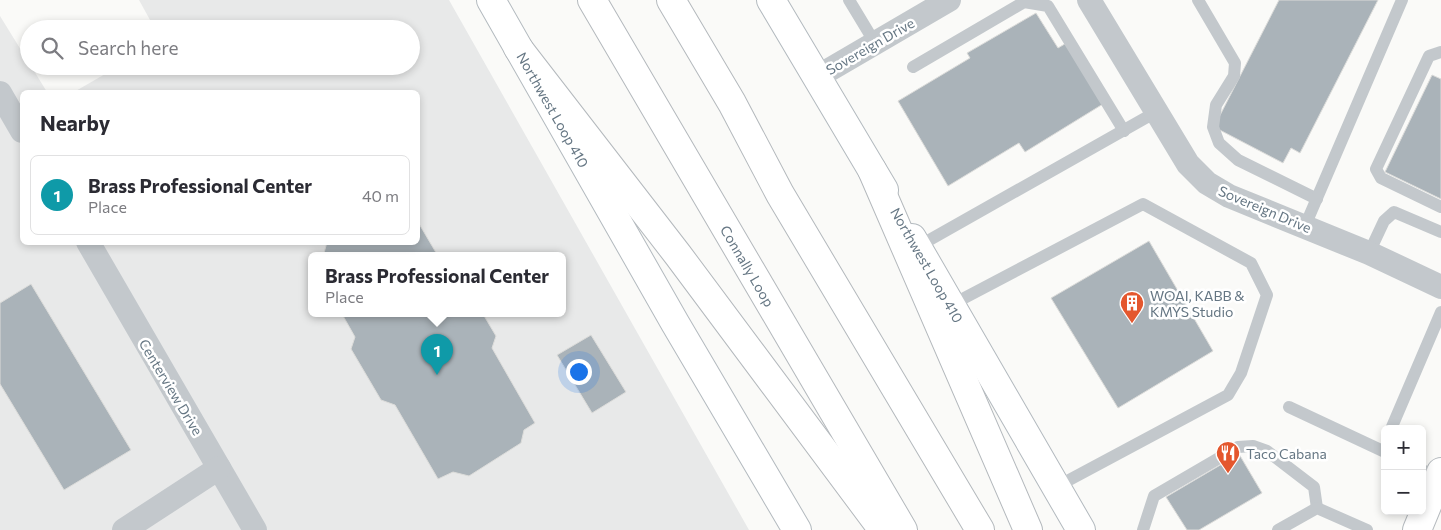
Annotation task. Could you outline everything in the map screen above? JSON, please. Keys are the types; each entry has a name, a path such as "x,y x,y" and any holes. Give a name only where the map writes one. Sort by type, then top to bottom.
{"main road":[{"name":"Northwest Loop 410","path":"491,0 675,323 797,530"},
{"name":"Connally Loop","path":"592,0 903,530"},
{"path":"671,0 732,103 780,194 980,530"},
{"name":"Northwest Loop 410","path":"771,0 1081,530"},
{"path":"518,48 678,255 883,530"},
{"path":"872,170 1028,530"},
{"path":"1417,530 1434,474"}],"street":[{"name":"Sovereign Drive","path":"817,77 949,0"},
{"name":"Sovereign Drive","path":"1089,0 1188,164 1207,184 1229,196 1304,226 1441,287"},
{"path":"0,93 20,128"},
{"name":"Centerview Drive","path":"90,245 255,530"},
{"path":"124,530 219,468"}],"lane":[{"path":"850,0 875,44"},
{"path":"1198,0 1234,63 1234,76 1216,105 1212,127 1219,144 1238,160 1318,198"},
{"path":"1304,226 1318,198 1402,0"},
{"path":"913,68 1024,2 1048,6 1124,131"},
{"path":"1441,52 1429,56 1376,169 1381,178 1441,206"},
{"path":"917,247 1156,112"},
{"path":"951,306 1143,204 1251,263 1267,295 1241,373 1228,395 1056,487"},
{"path":"1369,254 1384,222 1394,212 1441,232"},
{"path":"1393,425 1441,312"},
{"path":"1288,407 1381,448"},
{"path":"1144,530 1154,496 1238,447 1253,446 1267,451 1275,457 1314,488 1317,508"},
{"path":"1317,508 1348,526 1367,530"},
{"path":"1278,530 1317,508"}],"shaded area":[{"path":"139,0 449,0 749,530 0,530 0,16 20,48 20,75 37,75 46,90 20,90 20,245 420,245 420,90 77,90 103,75 420,75 420,20 150,20"}],"building":[{"path":"1279,0 1378,0 1300,153 1291,148 1283,163 1214,127"},
{"path":"1036,13 1058,48 1068,42 1103,104 1025,152 1019,143 948,186 898,101 970,58 967,53"},
{"path":"1432,75 1441,79 1441,199 1385,172"},
{"path":"420,225 436,252 324,252 326,245 420,245"},
{"name":"WOAI, KABB & KMYS Studio","path":"1149,241 1213,351 1118,408 1051,298"},
{"path":"31,284 131,450 64,490 0,384 0,303"},
{"path":"344,317 485,317 496,336 492,348 535,423 524,430 521,443 469,476 453,472 438,479 395,405 381,400 351,349 355,337"},
{"path":"591,335 626,392 592,413 557,355"},
{"name":"Taco Cabana","path":"1239,454 1262,493 1199,530 1187,530 1166,497"}],"place":[{"name":"WOAI, KABB & KMYS Studio","path":"1132,324"},
{"name":"Brass Professional Center","path":"437,375"},
{"name":"Taco Cabana","path":"1228,474"}]}
